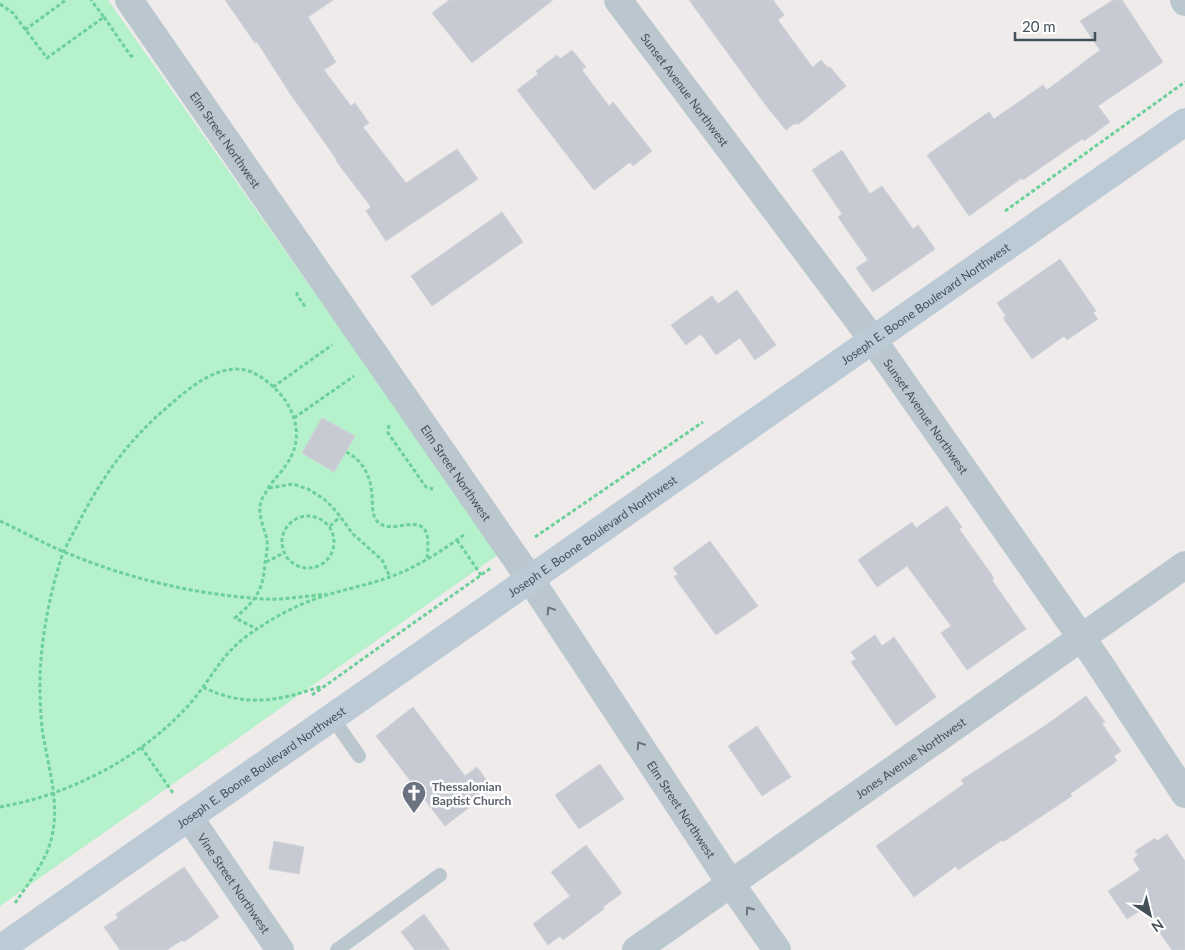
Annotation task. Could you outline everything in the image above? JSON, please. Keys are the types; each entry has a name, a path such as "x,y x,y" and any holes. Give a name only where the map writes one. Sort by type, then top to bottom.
{"main road":[{"name":"Joseph E. Boone Boulevard Northwest","path":"0,949 1185,122"}],"street":[{"name":"Elm Street Northwest","path":"129,0 530,579 731,884 777,950"},
{"name":"Sunset Avenue Northwest","path":"618,0 873,340 1081,638 1185,794"},
{"name":"Jones Avenue Northwest","path":"636,950 1185,565"},
{"name":"Vine Street Northwest","path":"189,817 280,950"}],"lane":[{"path":"332,717 359,756"},
{"path":"337,950 440,875"}],"path":[{"path":"25,30 66,0"},
{"path":"0,4 13,13 47,58 104,17 91,0"},
{"path":"1001,214 1185,82"},
{"path":"273,387 332,345"},
{"path":"12,908 37,871 47,851 53,832 56,811 52,777 42,727 40,656 60,561 94,494 115,461 156,416 180,395 217,373 234,369 250,372 273,387 287,403 297,430 297,442 287,463 262,498 260,510 267,542 263,584 252,603 235,618 257,629"},
{"path":"294,418 354,376"},
{"path":"546,529 707,419"},
{"path":"346,452 354,456 366,471 371,488 375,519 379,524 385,526 415,525 423,528 428,534 427,559"},
{"path":"269,488 293,484 308,489 324,499 353,534 382,560 390,577"},
{"path":"307,515 316,516 330,526 334,534 335,544 332,552 328,560 320,565 304,568 289,560 284,553 282,545 285,529 298,518 307,515"},
{"path":"330,526 340,517"},
{"path":"0,521 64,552 111,570 158,583 187,589 256,598 282,599 337,592"},
{"path":"1,808 54,792 91,778 155,738 188,707 233,648 257,629 286,612 321,597 390,577 427,559 466,533"},
{"path":"457,540 481,575"},
{"path":"266,562 284,553"},
{"path":"312,695 495,565"},
{"path":"203,687 230,698 276,700 328,684"},
{"path":"141,747 173,793 179,789"}],"green space":[{"path":"0,0 108,0 499,554 0,906"}],"building":[{"path":"225,0 333,0 308,17 336,62 324,70 351,106 355,103 369,123 363,127 406,183 457,149 478,179 386,241 366,211 371,207 336,161 257,42 255,43"},
{"path":"449,0 553,0 472,63 432,13"},
{"path":"689,0 773,0 784,15 778,20 810,64 813,67 821,60 828,68 830,67 846,86 799,124 794,124 786,130"},
{"path":"1113,0 1122,0 1163,62 1098,106 1110,122 1023,180 1022,178 969,216 927,155 989,112 994,119 1043,85 1047,90 1100,50 1080,21"},
{"path":"572,50 586,67 582,70 609,106 613,102 652,151 633,166 630,162 594,190 517,90 538,74 536,71 557,55 560,59"},
{"path":"842,150 870,194 882,186 913,229 918,225 935,249 873,292 856,268 868,260 838,217 842,214 812,170"},
{"path":"502,212 523,242 432,306 411,276"},
{"path":"1060,259 1096,311 1093,313 1098,319 1067,340 1064,336 1032,359 1003,318 1006,316 997,303"},
{"path":"737,290 776,345 755,360 740,338 716,355 701,334 686,345 671,325 712,296 718,304"},
{"path":"322,418 355,436 334,472 302,453"},
{"path":"947,506 962,527 959,529 994,578 992,580 1026,629 967,670 941,633 951,626 907,566 877,587 858,560 912,522 916,528"},
{"path":"710,541 758,606 716,635 674,577 678,574 673,568"},
{"path":"875,635 882,646 894,637 936,697 896,726 851,662 856,659 851,652"},
{"path":"1086,696 1105,722 1102,724 1121,751 1114,756 1117,761 1070,794 1072,796 958,870 956,866 914,897 876,846 964,784 961,780 1046,725"},
{"path":"413,707 465,776 477,767 493,789 445,826 376,736"},
{"path":"757,726 791,777 762,796 728,746"},
{"path":"600,764 624,799 579,829 555,795"},
{"path":"1167,834 1185,861 1185,950 1172,950 1143,909 1127,919 1108,891 1140,870 1133,859 1138,855 1135,851 1155,838 1157,841"},
{"path":"274,841 304,847 299,874 269,869"},
{"path":"586,845 622,893 563,940 560,936 548,945 533,924 570,896 551,872"},
{"path":"184,867 219,917 184,942 182,940 167,950 120,950 104,927 118,918 116,914"},
{"path":"424,914 450,950 415,950 401,932"}],"place":[{"name":"Thessalonian Baptist Church","path":"414,814"}]}
